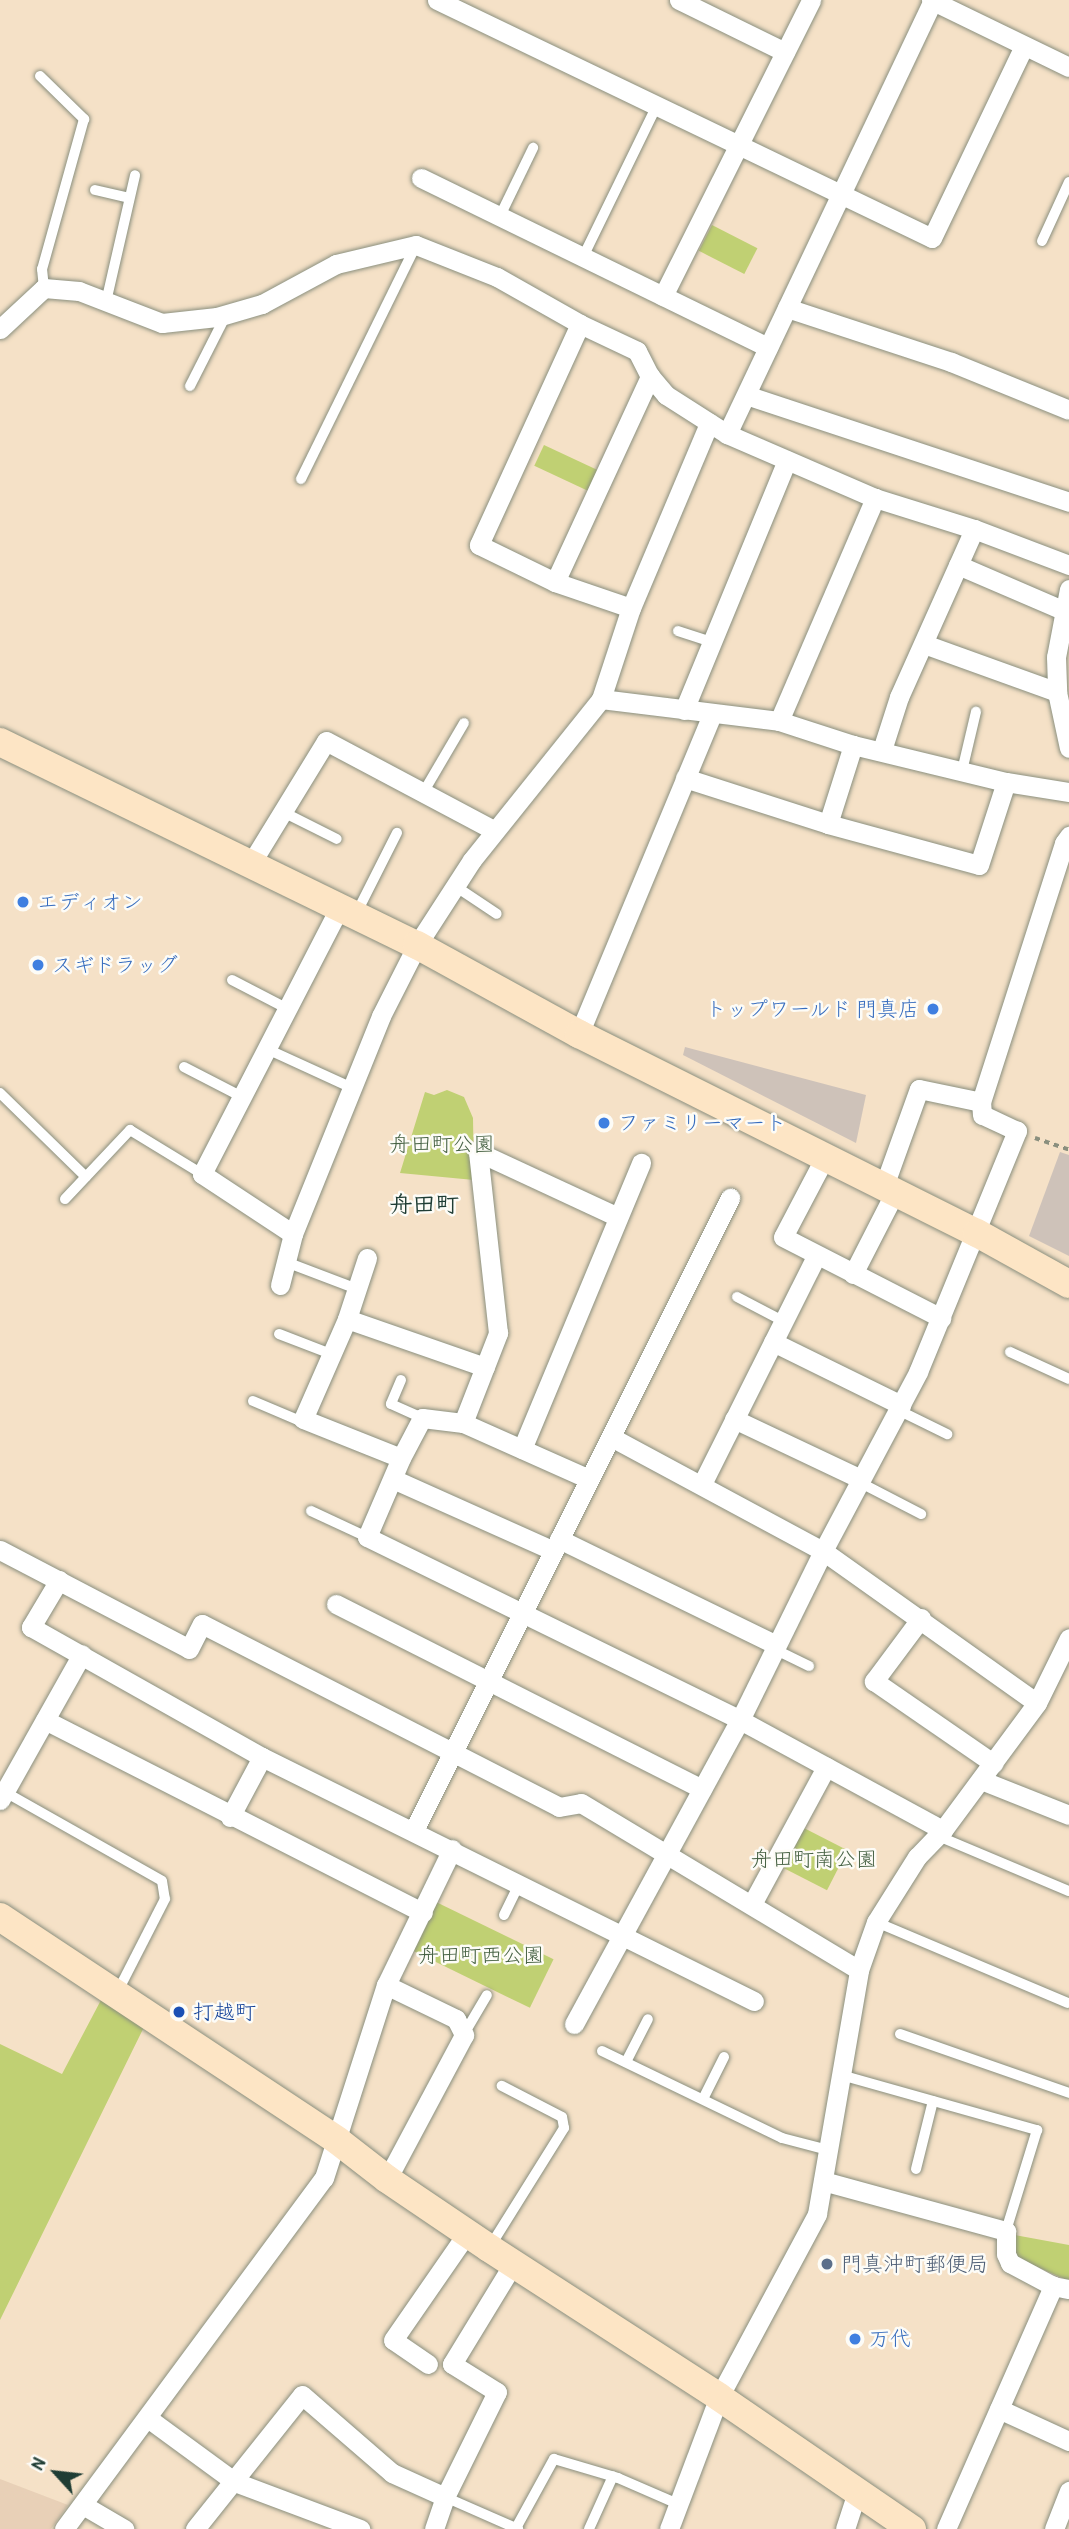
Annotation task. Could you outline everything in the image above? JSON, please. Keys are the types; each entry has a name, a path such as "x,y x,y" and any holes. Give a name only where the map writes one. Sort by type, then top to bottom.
{"street":[{"path":"437,0 470,6 656,107 932,238 1024,46"},
{"path":"679,0 785,51"},
{"path":"663,296 811,0"},
{"path":"727,434 932,0 1069,67"},
{"path":"421,178 768,347"},
{"path":"0,329 44,288 79,291 162,323 226,314 262,304 336,264 416,244 497,277 580,324 637,351 650,376 666,395 727,434 875,498 974,529 1069,565"},
{"path":"787,308 951,362 1069,410"},
{"path":"580,324 479,545 555,582 631,608"},
{"path":"555,582 650,376"},
{"path":"746,395 1069,502"},
{"path":"280,1285 293,1234 382,1016 417,945 495,831 601,699 631,608 709,423"},
{"path":"684,710 787,460"},
{"path":"779,721 875,498"},
{"path":"882,750 899,697 974,529"},
{"path":"958,565 1065,611"},
{"path":"1069,589 1056,657 1057,692 1069,748"},
{"path":"924,644 1057,692"},
{"path":"601,699 779,721 853,745 1006,782 1069,792"},
{"path":"579,1034 712,714"},
{"path":"250,865 326,741 495,831"},
{"path":"0,742 417,945 579,1034 977,1233 1069,1284"},
{"path":"828,824 853,745"},
{"path":"685,778 828,824 979,866 1006,782"},
{"path":"573,2024 740,1720 823,1551 900,1408 977,1233 1017,1131 982,1115 981,1102 1064,843 1069,836"},
{"path":"293,1234 202,1174 288,1009 347,913"},
{"path":"853,1274 889,1189 919,1089 981,1102"},
{"path":"463,1423 498,1333 478,1152 618,1217"},
{"path":"825,1157 783,1237 941,1318"},
{"path":"522,1450 641,1163"},
{"path":"414,1830 730,1198"},
{"path":"702,1484 816,1256"},
{"path":"367,1258 347,1319 303,1419 401,1458"},
{"path":"347,1319 485,1367"},
{"path":"773,1342 900,1408"},
{"path":"589,1479 463,1423 422,1418 401,1458 367,1537 740,1720 941,1833"},
{"path":"734,1419 860,1481"},
{"path":"611,1437 823,1551 921,1618 1037,1703"},
{"path":"393,1479 557,1545 775,1647"},
{"path":"0,1550 190,1648 202,1624 559,1807 581,1803 668,1852 859,1970"},
{"path":"59,1580 31,1627 262,1757 414,1830 754,2001"},
{"path":"336,1604 702,1789"},
{"path":"921,1618 874,1681 993,1763"},
{"path":"669,2529 719,2397 817,2214 859,1970 876,1922 917,1857 941,1833 1037,1703 1069,1639"},
{"path":"2,1796 82,1654"},
{"path":"45,1720 230,1817 423,1913"},
{"path":"230,1817 262,1757"},
{"path":"752,1904 826,1767"},
{"path":"981,1780 1069,1815"},
{"path":"64,2529 149,2419 324,2178 386,1985 452,1849"},
{"path":"0,1917 338,2141 387,2179 478,2241 719,2397 912,2529"},
{"path":"386,1985 456,2019 464,2035 387,2179"},
{"path":"823,2180 1006,2231 1006,2254 1010,2263 1061,2287 999,2409 946,2529"},
{"path":"428,2364 393,2340 478,2241"},
{"path":"434,2529 445,2497 497,2392 452,2364 513,2264"},
{"path":"195,2529 302,2395 392,2473 445,2497"},
{"path":"999,2409 1069,2441"},
{"path":"149,2419 235,2482 360,2529"},
{"path":"1054,2529 1069,2491"},
{"path":"845,2529 857,2492"},
{"path":"83,2505 124,2529"}],"lane":[{"path":"40,76 84,119 42,269 44,288"},
{"path":"583,257 656,107"},
{"path":"500,216 533,148"},
{"path":"106,302 135,174"},
{"path":"1042,241 1069,182"},
{"path":"95,190 129,198"},
{"path":"301,479 416,244"},
{"path":"190,386 226,314"},
{"path":"678,631 712,642"},
{"path":"962,771 976,712"},
{"path":"423,793 464,723"},
{"path":"282,812 337,839"},
{"path":"347,913 397,833"},
{"path":"455,886 497,914"},
{"path":"232,980 288,1009"},
{"path":"267,1049 352,1088"},
{"path":"184,1068 242,1097"},
{"path":"0,1093 86,1177"},
{"path":"65,1199 130,1130 202,1174"},
{"path":"286,1262 357,1289"},
{"path":"737,1297 783,1321"},
{"path":"279,1334 331,1354"},
{"path":"1010,1352 1069,1379"},
{"path":"401,1380 391,1404 422,1418"},
{"path":"253,1401 298,1420 303,1419"},
{"path":"900,1408 947,1434"},
{"path":"860,1481 921,1514"},
{"path":"311,1511 367,1537"},
{"path":"775,1647 810,1666"},
{"path":"2,1796 162,1881 165,1899 116,1994"},
{"path":"941,1833 1069,1891"},
{"path":"504,1915 519,1884"},
{"path":"876,1922 1068,2003"},
{"path":"464,2035 487,1995"},
{"path":"626,2062 648,2019"},
{"path":"900,2035 1069,2093"},
{"path":"602,2051 782,2138 828,2150"},
{"path":"703,2099 724,2057"},
{"path":"841,2075 1037,2130 1006,2231"},
{"path":"478,2241 564,2128 562,2117 502,2087"},
{"path":"915,2169 933,2101"},
{"path":"445,2497 517,2528 554,2459 613,2476 678,2504"},
{"path":"589,2529 613,2476"}],"path":[{"path":"1017,1131 1069,1150"}],"shaded area":[{"path":"685,1047 866,1095 856,1143 683,1055"},
{"path":"1060,1152 1069,1155 1069,1256 1029,1236"},
{"path":"0,2479 68,2505 51,2529 0,2529"}],"green space":[{"path":"712,225 757,248 744,274 699,251"},
{"path":"544,445 597,470 588,491 534,466"},
{"name":"舟田町公園","path":"447,1090 464,1097 473,1118 474,1180 400,1173 425,1092 434,1095"},
{"name":"舟田町南公園","path":"802,1827 847,1850 827,1890 782,1867"},
{"name":"舟田町西公園","path":"434,1901 554,1959 530,2008 410,1950"},
{"path":"101,2000 145,2025 0,2320 0,2044 62,2074"},
{"path":"1015,2235 1069,2245 1069,2281 1015,2257"}],"place":[{"name":"エディオン","path":"23,902"},
{"name":"スギドラッグ","path":"38,965"},
{"name":"トップワールド 門真店","path":"933,1009"},
{"name":"ファミリーマート","path":"604,1123"},
{"name":"打越町","path":"179,2012"},
{"name":"門真沖町郵便局","path":"827,2264"},
{"name":"万代","path":"855,2339"}],"district":[{"name":"舟田町","path":"424,1204"}]}
